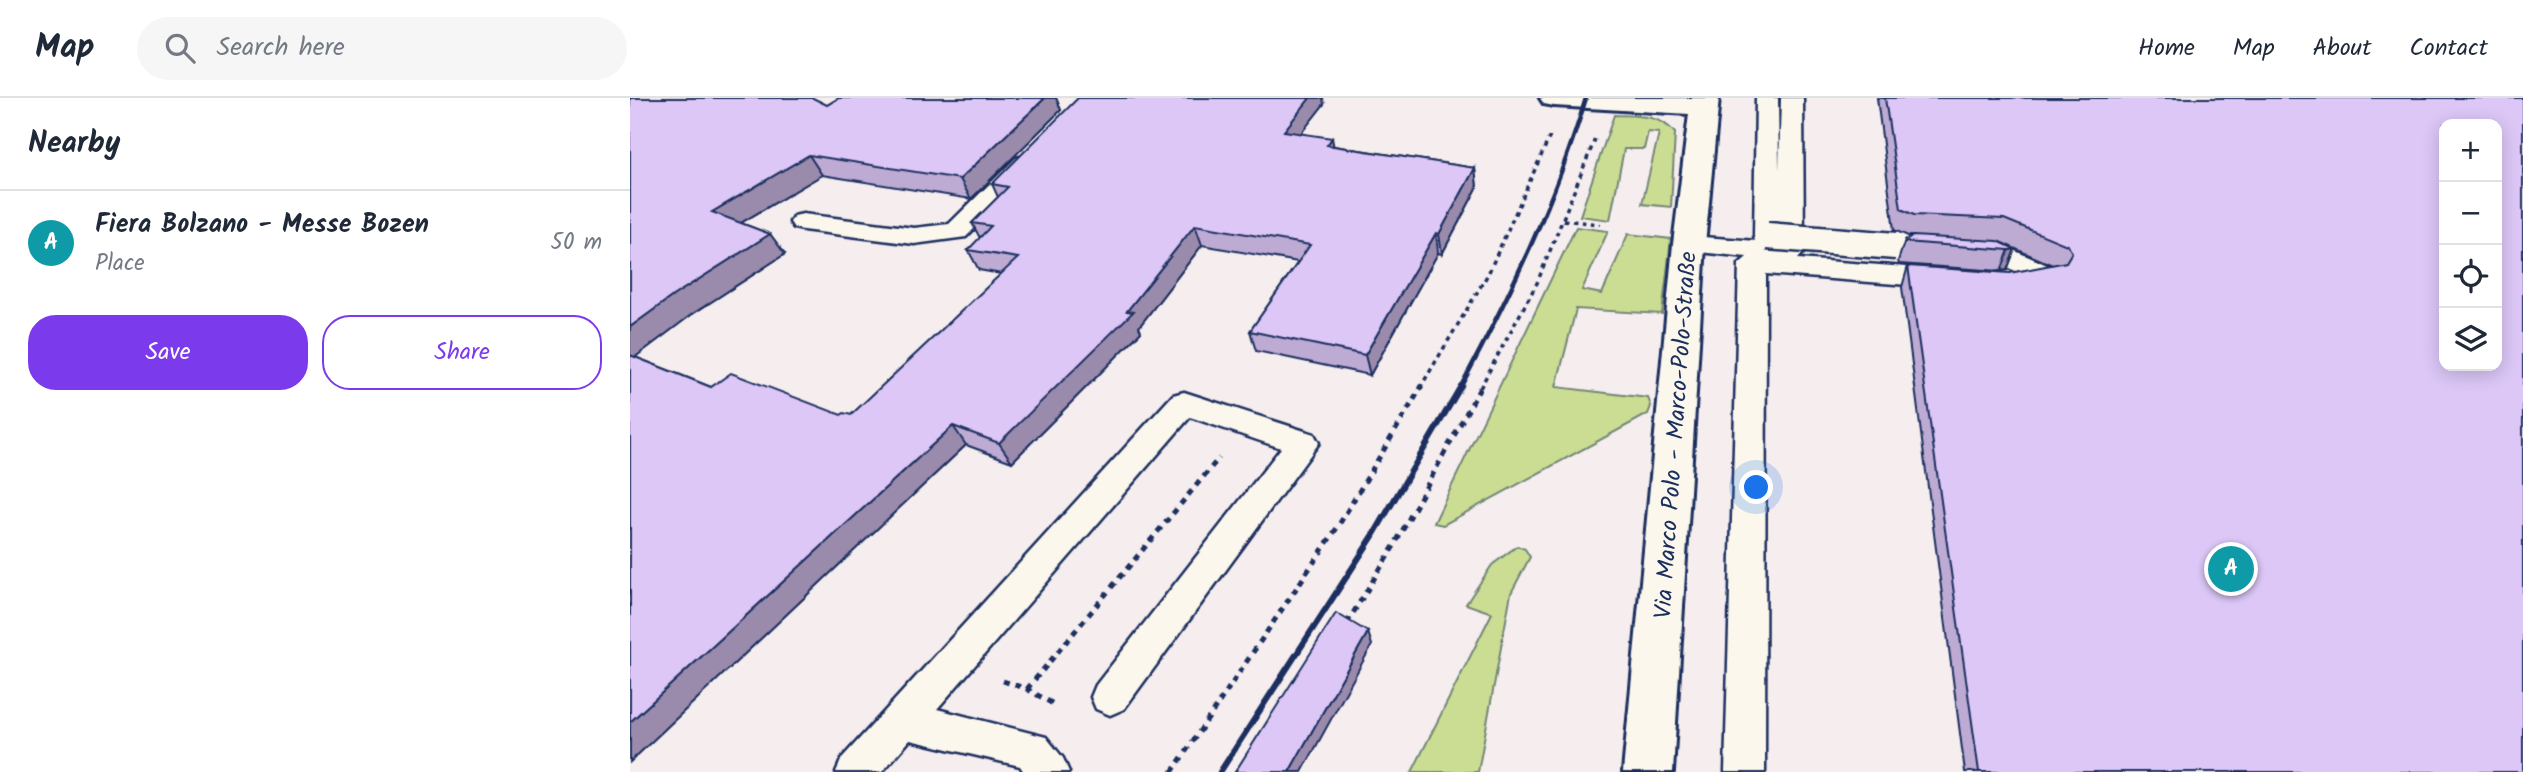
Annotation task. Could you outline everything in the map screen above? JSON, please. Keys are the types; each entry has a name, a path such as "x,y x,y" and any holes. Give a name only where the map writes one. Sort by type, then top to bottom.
{"street":[{"path":"1554,98 1704,102"},
{"name":"Via Marco Polo - Marco-Polo-Straße","path":"1648,772 1668,542 1689,244 1704,102"}],"lane":[{"path":"1745,772 1767,98"},
{"path":"1689,244 1791,252 1792,98"},
{"path":"803,222 914,236 957,231 1042,146"},
{"path":"1921,247 1995,252 2046,275 1988,282 1900,276 1760,250 1921,247"},
{"path":"856,772 1184,404 1303,443 1110,697"},
{"path":"904,720 1032,750 1049,772"}],"path":[{"path":"1172,772 1336,528 1488,274 1545,150 1563,99"},
{"path":"1342,629 1394,546 1537,284 1609,100"},
{"path":"1563,220 1600,224"},
{"path":"1027,689 1247,425"},
{"path":"952,665 1027,689 1076,718 1110,697"}],"green space":[{"path":"1614,115 1655,119 1675,133 1671,207 1642,204 1659,133 1648,132 1644,149 1624,149 1610,220 1580,216"},
{"path":"1576,227 1608,231 1582,290 1602,294 1628,234 1671,239 1662,314 1576,309 1556,387 1648,398 1651,406 1648,414 1443,525 1434,523"},
{"path":"1517,546 1525,549 1530,557 1511,593 1478,772 1412,772 1492,613 1466,604 1492,565"}],"building":[{"path":"630,98 813,98 827,105 839,98 1045,98 960,179 809,155 712,212 770,234 674,295 630,327"},
{"path":"1078,98 1310,98 1284,131 1332,138 1327,145 1475,168 1439,234 1436,233 1365,355 1250,331 1310,245 1195,225 1127,311 1133,312 999,443 953,426 630,722 630,355 711,387 731,373 841,415 851,415 1018,258 968,250 991,226 972,223 1008,187 992,184"},
{"path":"1885,98 2523,98 2523,772 1979,772 1908,266 2010,273 2066,262 2072,252 2067,245 2004,219 1914,215 1901,209"},
{"path":"1913,236 1998,241 2015,249 1905,242"},
{"path":"1336,613 1368,632 1289,772 1235,772"}],"railway":[{"path":"1460,388 1497,318 1546,210 1586,98"},
{"path":"1220,772 1373,536 1461,386"}],"place":[{"name":"Fiera Bolzano - Messe Bozen","path":"2231,569"}]}
